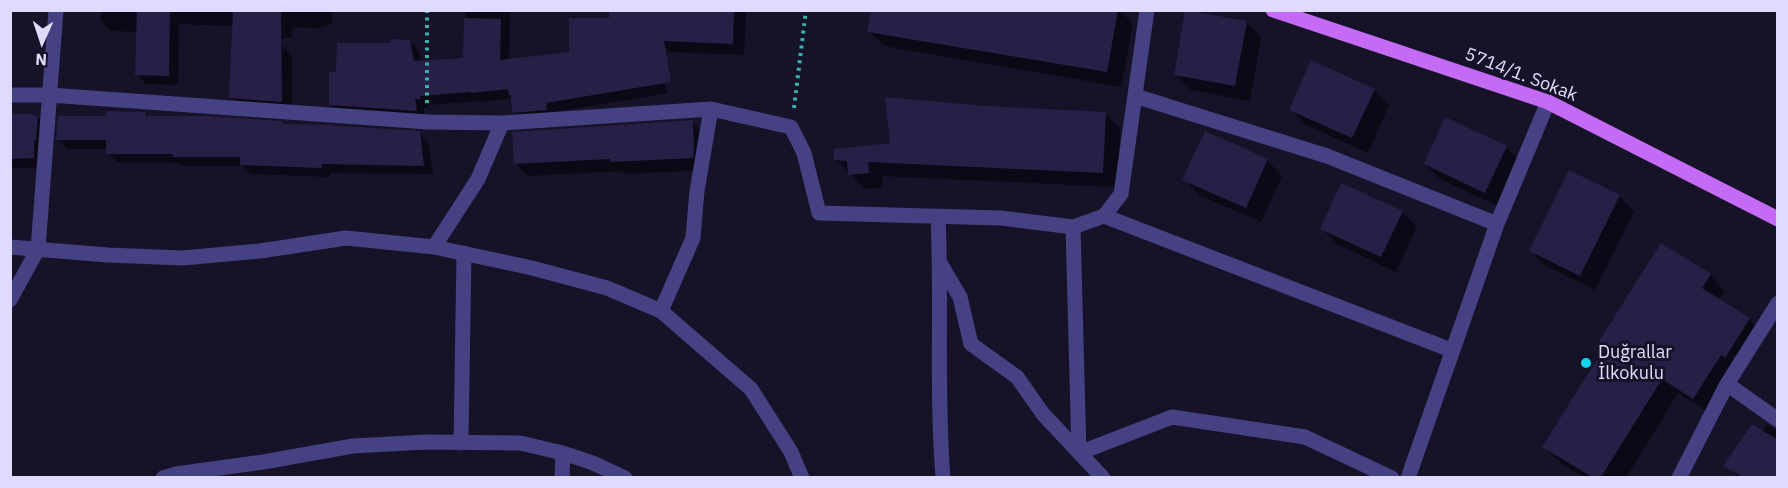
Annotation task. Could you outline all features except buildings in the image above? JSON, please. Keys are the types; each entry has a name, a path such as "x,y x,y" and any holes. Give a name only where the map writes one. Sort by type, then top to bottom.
{"main road":[{"name":"5714/1. Sokak","path":"1273,10 1548,102 1778,219"}],"street":[{"path":"10,300 38,249 56,10"},
{"path":"10,95 49,95 428,122 502,123 711,109 791,127 804,153 819,213 1001,218 1073,227 1104,216 1121,194 1147,10"},
{"path":"1135,96 1327,156 1497,224"},
{"path":"1408,477 1497,224 1548,102"},
{"path":"661,311 693,238 697,191 711,109"},
{"path":"434,246 477,179 502,123"},
{"path":"1104,216 1451,350"},
{"path":"938,217 940,446 943,477"},
{"path":"1073,227 1079,453"},
{"path":"10,247 183,258 260,251 346,238 434,246 607,288 661,311 751,389 791,452 802,477"},
{"path":"461,443 464,253"},
{"path":"940,263 960,297 971,344 1017,377 1043,414 1102,477"},
{"path":"1679,477 1727,384 1778,303"},
{"path":"1727,384 1778,420"},
{"path":"1079,453 1172,417 1305,437 1392,477"},
{"path":"163,477 352,446 426,442 520,443 563,453 625,477"},
{"path":"562,477 563,453"}],"path":[{"path":"427,10 428,122"},
{"path":"791,127 806,10"}],"place":[{"name":"Duğrallar İlkokulu","path":"1586,363"}]}
